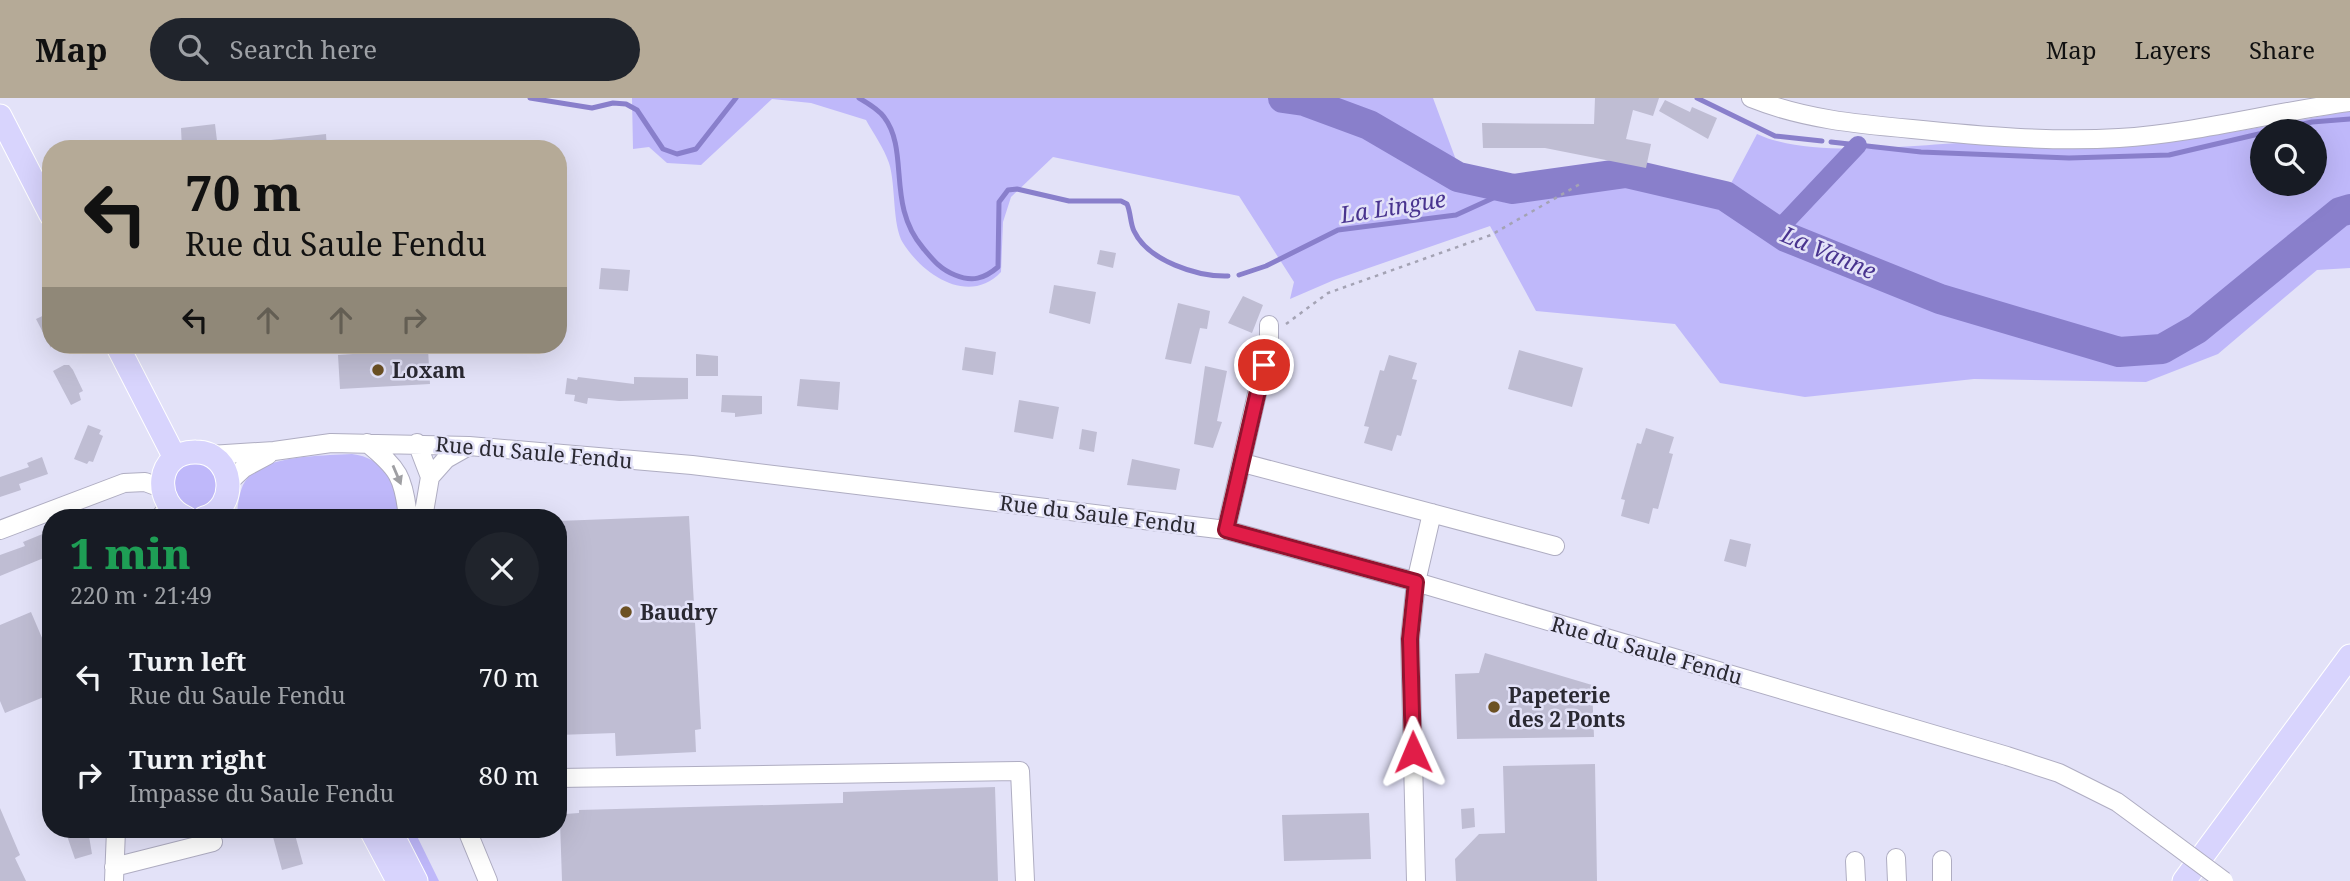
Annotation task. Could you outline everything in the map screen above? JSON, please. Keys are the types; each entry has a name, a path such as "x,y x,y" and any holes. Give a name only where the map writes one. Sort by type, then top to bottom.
{"main road":[{"path":"0,116 42,198"},
{"path":"122,354 175,458"},
{"path":"169,508 164,472 175,458 195,452 210,455 222,464 227,501"},
{"path":"2184,881 2350,656"},
{"path":"375,838 398,881"},
{"path":"394,838 416,881"}],"street":[{"path":"1751,98 1806,116 1852,124 2056,139 2119,138 2183,131 2350,102"},
{"path":"1226,530 1243,463 1269,333"},
{"name":"Rue du Saule Fendu","path":"210,455 274,451 331,443 469,446 692,465 1226,530 1416,582 2007,755 2059,773 2117,802 2224,881"},
{"path":"368,443 396,466 407,509"},
{"path":"417,443 430,477 425,509"},
{"path":"430,477 446,459 469,446"},
{"name":"Rue du Saule Fendu","path":"227,501 244,468 274,451"},
{"path":"1243,463 1555,546"},
{"path":"57,509 124,484 145,482 169,508"},
{"path":"1416,881 1410,639 1416,582 1432,513"},
{"path":"0,530 42,514"},
{"path":"567,778 1020,771 1025,881"},
{"path":"116,838 114,874 213,842"},
{"path":"470,838 488,881"},
{"path":"1896,858 1897,881"},
{"path":"1942,860 1942,881"},
{"path":"1855,861 1856,881"}],"path":[{"path":"1269,333 1328,293 1491,235 1580,184"}],"shaded area":[{"path":"632,98 1433,98 1459,168 1513,180 1628,166 1728,189 1757,134 1780,142 1836,148 1979,142 2087,146 2151,143 2250,129 2250,196 2327,196 2327,119 2305,119 2350,111 2350,268 2317,270 2218,354 2146,382 1974,379 1805,397 1720,383 1675,324 1536,311 1490,226 1334,280 1290,299 1294,282 1239,196 1053,157 1011,197 1003,222 1001,272 988,282 961,286 934,275 922,266 903,243 897,226 889,163 866,120 811,103 772,99 701,165 667,163 649,147 633,149"},
{"path":"352,454 374,461 394,485 400,509 238,509 243,485 251,475 276,462"},
{"path":"188,460 213,466 221,491 204,509 187,509 174,500 171,477"},
{"path":"397,838 418,838 439,881 421,881"}],"building":[{"path":"1595,98 1659,98 1653,116 1633,110 1626,139 1651,144 1646,168 1545,148 1483,148 1482,123 1594,124"},
{"path":"1665,100 1690,112 1692,107 1717,118 1708,139 1659,111"},
{"path":"215,124 217,140 182,140 181,128"},
{"path":"326,134 326,140 271,140"},
{"path":"1100,250 1116,253 1113,268 1097,264"},
{"path":"601,268 630,270 628,291 599,289"},
{"path":"1054,285 1096,292 1090,324 1049,313"},
{"path":"1243,296 1263,305 1252,333 1228,323"},
{"path":"1178,303 1210,311 1207,329 1200,328 1191,364 1165,359"},
{"path":"42,316 42,331 36,319"},
{"path":"965,347 996,352 993,375 962,370"},
{"path":"1519,350 1583,368 1572,407 1508,389"},
{"name":"Loxam","path":"428,354 430,384 340,389 338,355"},
{"path":"696,354 718,356 718,376 696,376"},
{"path":"1389,355 1417,363 1412,379 1417,380 1401,436 1397,435 1392,451 1364,443 1369,427 1364,426 1380,370 1384,371"},
{"path":"69,365 73,370 83,391 79,393 81,400 71,405 53,371"},
{"path":"1205,366 1227,371 1217,421 1222,422 1213,448 1194,444"},
{"path":"578,377 634,384 634,377 688,378 688,399 619,401 588,398 587,404 574,401 575,395 565,394 567,378 577,380"},
{"path":"800,379 840,382 838,410 797,406"},
{"path":"722,395 762,396 762,414 735,417 735,413 721,412"},
{"path":"1019,400 1059,407 1053,439 1014,432"},
{"path":"88,425 101,430 99,434 103,436 93,462 89,461 87,464 74,459"},
{"path":"1646,428 1674,437 1669,453 1673,454 1658,509 1653,508 1649,524 1621,516 1625,500 1621,499 1637,443 1641,444"},
{"path":"1082,429 1097,432 1094,452 1079,449"},
{"path":"42,457 48,474 19,484 21,490 0,497 0,477 29,467 27,463"},
{"path":"1132,459 1180,469 1176,490 1127,485"},
{"name":"Baudry","path":"689,516 701,729 695,730 696,752 616,756 615,733 567,735 567,521"},
{"path":"42,534 42,559 0,576 0,555 25,546 23,542"},
{"path":"1730,539 1751,544 1746,567 1724,561"},
{"path":"31,612 42,638 42,698 5,713 0,701 0,625"},
{"path":"1485,653 1592,685 1594,737 1457,739 1455,674 1479,673"},
{"path":"1595,764 1597,881 1456,881 1455,859 1479,834 1505,833 1503,766"},
{"path":"995,787 998,881 562,881 561,838 567,838 567,814 579,813 579,810 843,803 843,792"},
{"path":"0,808 20,855 15,858 26,881 0,881"},
{"path":"1474,808 1475,827 1462,829 1461,809"},
{"path":"1369,813 1371,859 1284,861 1282,815"},
{"path":"68,838 89,838 92,854 75,859"},
{"path":"273,838 296,838 303,864 282,870"}],"waterway":[{"name":"La Lingue","path":"530,98 592,108 613,103 626,104 637,110 663,149 677,154 696,149 736,98"},
{"name":"La Lingue","path":"859,98 882,114 892,131 901,197 912,231 923,248 950,273 978,278 998,267 999,202 1008,190 1017,189 1069,201 1121,201 1127,204 1134,231 1150,251 1189,270 1228,276"},
{"name":"La Vanne","path":"1283,98 1304,101 1369,125 1458,177 1513,189 1626,173 1725,196 1786,237 1940,299 2119,352 2162,349 2197,329 2340,212 2350,209"},
{"path":"1697,98 1775,136 1822,141"},
{"path":"2327,121 2350,119"},
{"path":"1831,142 1921,152 2069,158 2169,155 2250,136"},
{"path":"1777,231 1858,145"},
{"name":"La Lingue","path":"1239,275 1266,266 1338,230 1456,215 1513,189"}],"place":[{"name":"Loxam","path":"378,370"},
{"name":"Baudry","path":"626,612"},
{"name":"Papeterie des 2 Ponts","path":"1494,707"}],"route":[{"path":"1264,365 1226,530 1416,582 1410,639 1413,752"}]}
